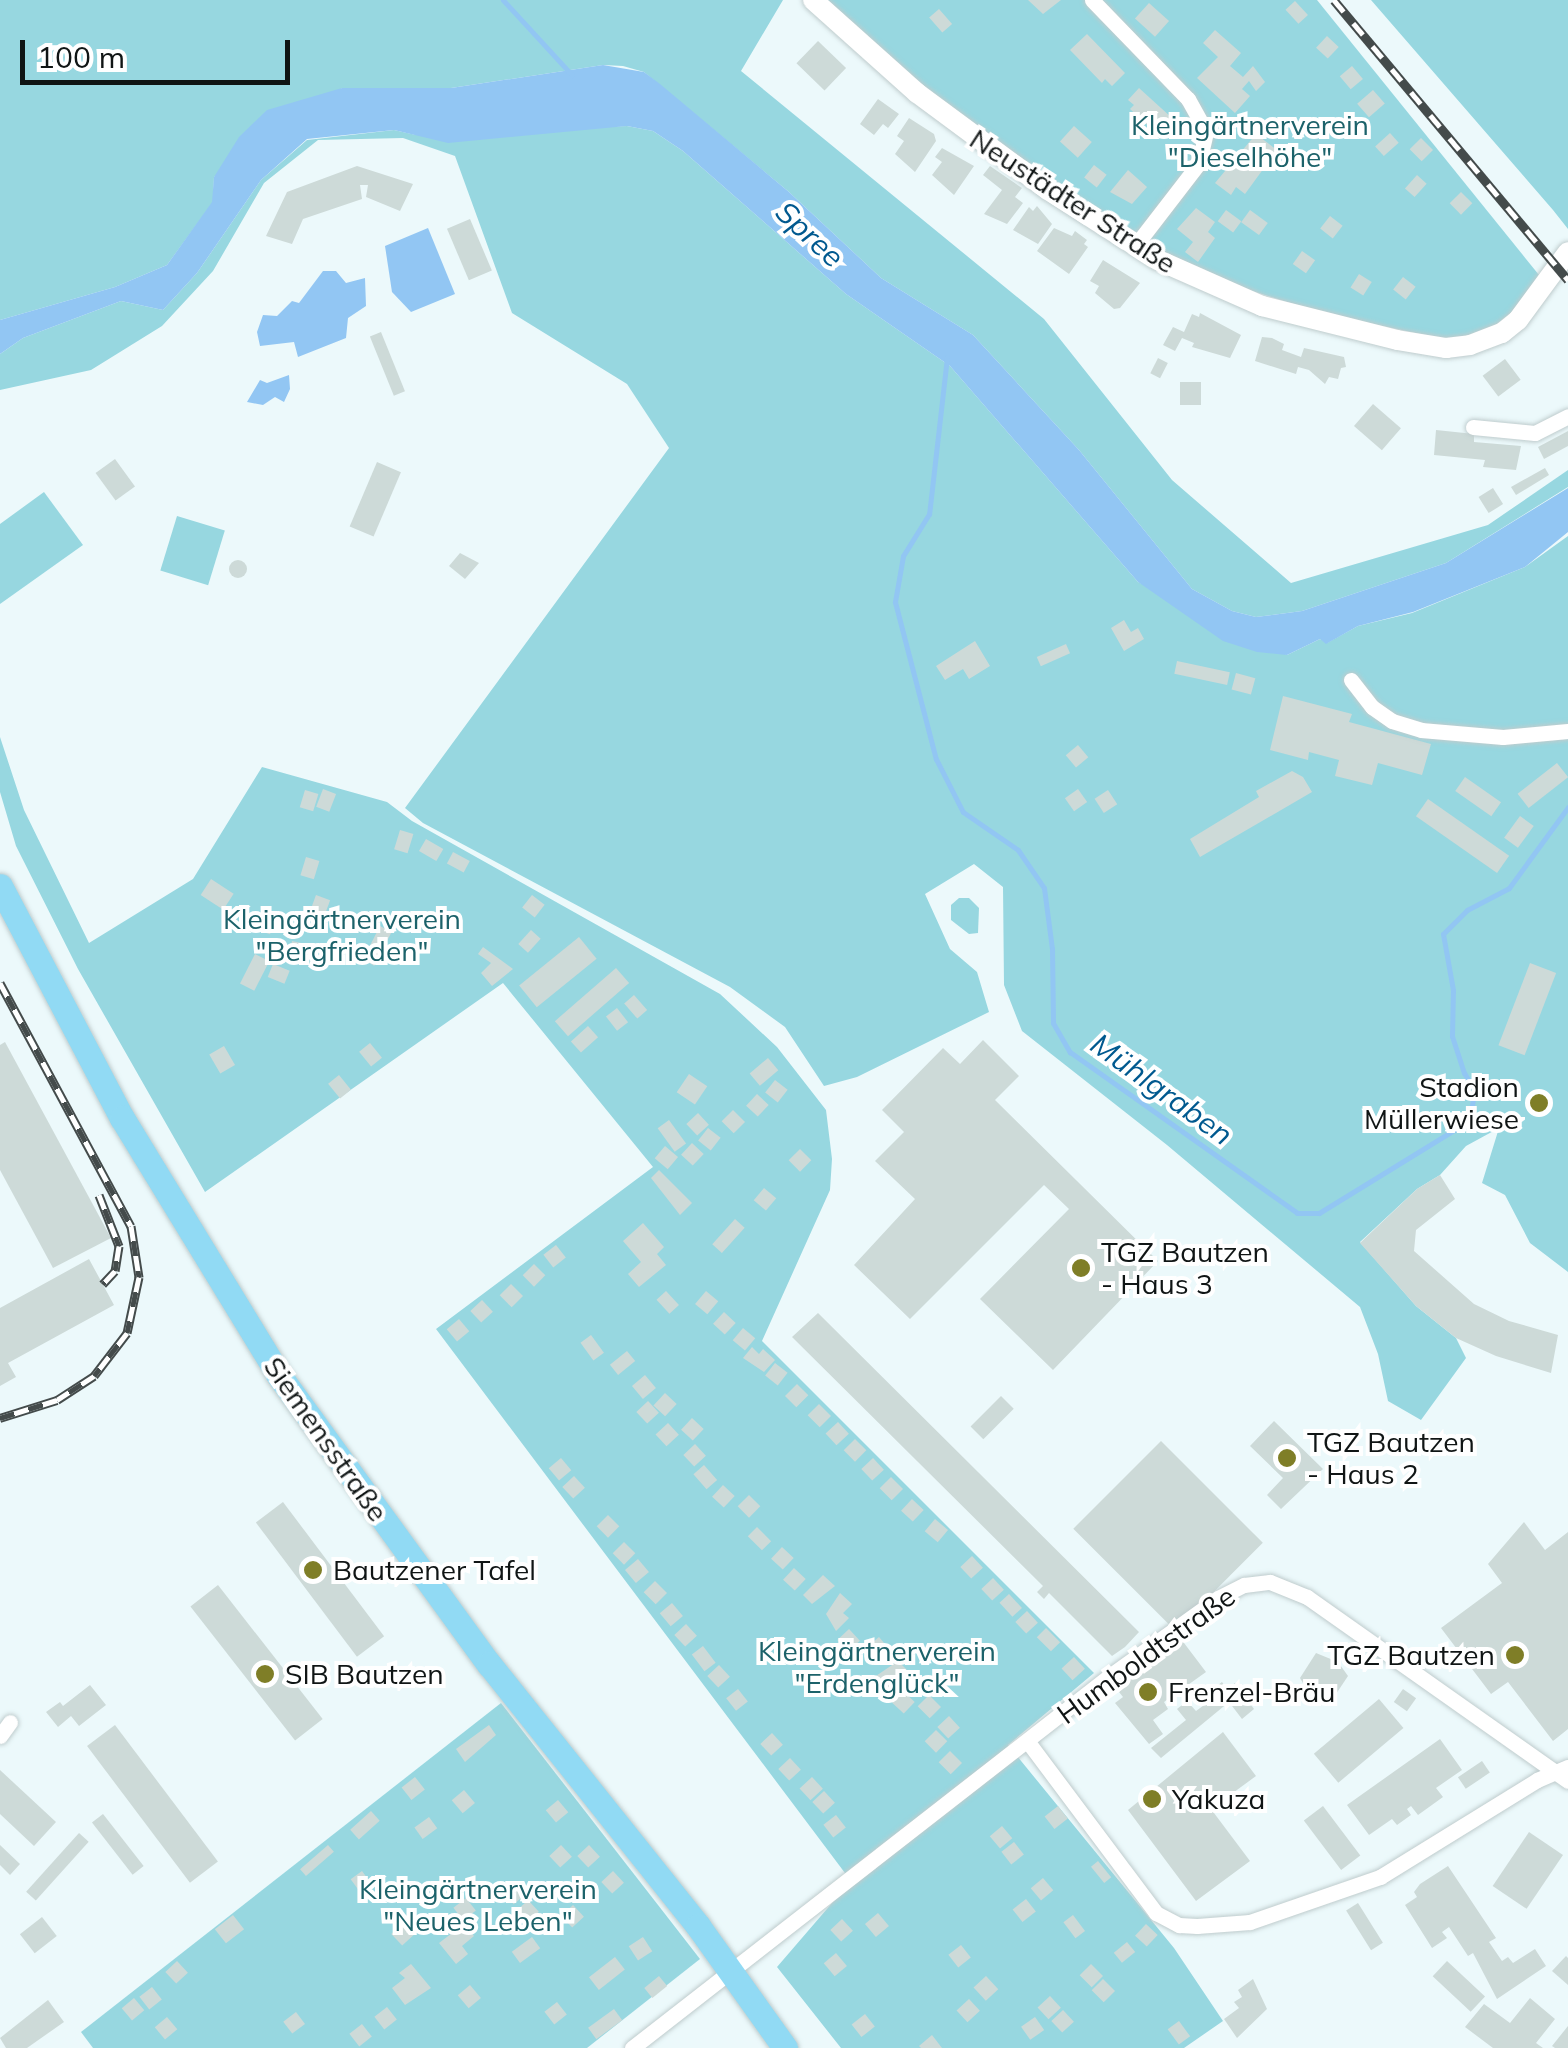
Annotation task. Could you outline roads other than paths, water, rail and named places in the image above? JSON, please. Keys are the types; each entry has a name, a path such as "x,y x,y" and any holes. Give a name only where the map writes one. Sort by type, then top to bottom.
{"main road":[{"name":"Siemensstraße","path":"0,886 122,1118 278,1374 489,1664 731,1971 784,2048"}],"street":[{"name":"Neustädter Straße","path":"813,0 916,93 1048,190 1180,272 1262,306 1329,325 1446,348 1502,333 1532,304 1568,252"},
{"path":"1092,0 1188,99 1206,132 1199,163 1135,246"},
{"path":"1473,427 1534,433 1558,425 1568,416"},
{"path":"1350,680 1382,714 1421,730 1503,738 1568,732"},
{"name":"Humboldtstraße","path":"632,2048 836,1885 1218,1598 1244,1585 1270,1582 1324,1608 1564,1773"},
{"path":"0,1736 10,1722"},
{"path":"1028,1742 1156,1914 1179,1925 1250,1922 1380,1877 1537,1780 1564,1773"}],"water":[{"name":"Spree","path":"603,65 644,72 789,192 881,278 973,335 1079,450 1192,589 1232,611 1256,617 1302,611 1446,563 1568,488 1568,532 1525,567 1413,612 1358,626 1326,644 1320,639 1287,655 1257,652 1223,641 1138,582 950,366 846,294 683,151 653,131 627,126 448,143 394,130 307,139 261,180 197,273 163,310 121,301 23,338 0,354 0,320 115,287 167,265 212,202 214,177 239,137 267,110 342,88 451,88"},
{"path":"428,228 455,294 411,312 392,292 385,246"},
{"path":"323,271 336,271 346,283 365,278 366,306 348,318 346,338 298,357 294,342 260,346 257,332 263,315 277,316 292,301 299,303"},
{"path":"289,375 290,389 284,402 275,397 263,405 247,402 260,380 267,383"}],"waterway":[{"path":"503,0 572,75"},
{"name":"Mühlgraben","path":"947,357 929,514 903,556 895,602 936,759 963,812 1018,850 1044,888 1052,949 1053,1023 1070,1052 1297,1213 1319,1213 1459,1127 1471,1110 1475,1090 1464,1073 1452,1036 1453,990 1443,934 1467,910 1509,888 1568,807"}],"railway":[{"path":"1334,0 1568,280"},
{"path":"0,983 131,1226 139,1277 127,1333 94,1376 57,1400 0,1418"},
{"path":"99,1195 119,1246 115,1271 103,1284"}],"place":[{"name":"Stadion Müllerwiese","path":"1539,1103"},
{"name":"TGZ Bautzen - Haus 3","path":"1081,1268"},
{"name":"TGZ Bautzen - Haus 2","path":"1287,1458"},
{"name":"Bautzener Tafel","path":"313,1570"},
{"name":"TGZ Bautzen","path":"1515,1655"},
{"name":"SIB Bautzen","path":"265,1674"},
{"name":"Frenzel-Bräu","path":"1148,1692"},
{"name":"Yakuza","path":"1152,1799"}],"park label":[{"name":"Kleingärtnerverein \"Dieselhöhe\"","path":"1250,141"},
{"name":"Kleingärtnerverein \"Bergfrieden\"","path":"342,935"},
{"name":"Kleingärtnerverein \"Erdenglück\"","path":"877,1667"},
{"name":"Kleingärtnerverein \"Neues Leben\"","path":"478,1905"}]}
